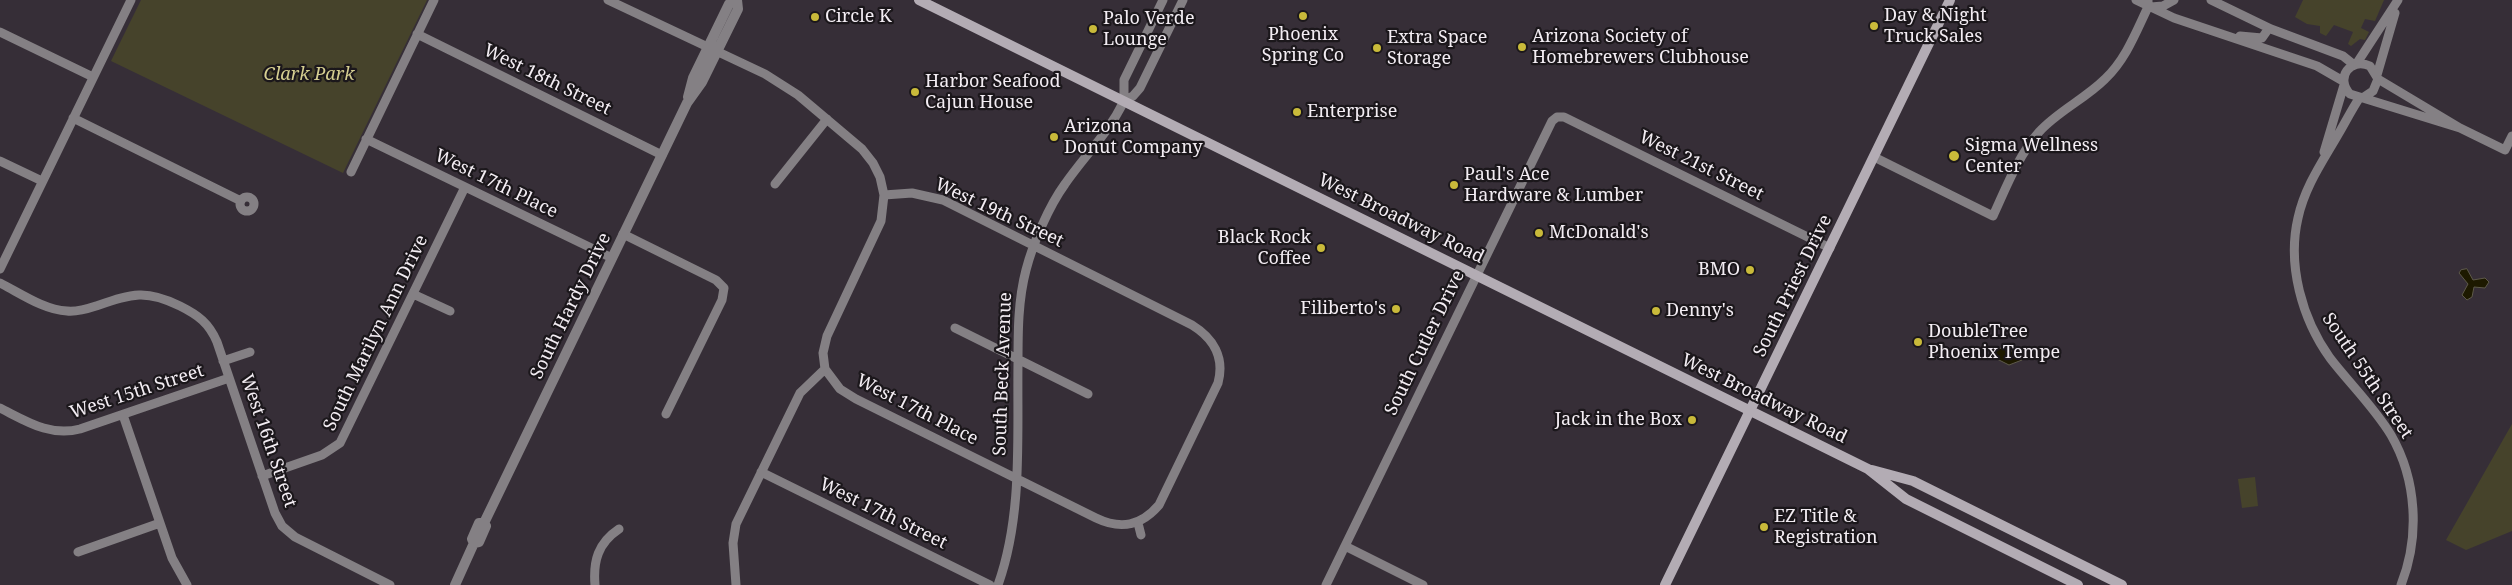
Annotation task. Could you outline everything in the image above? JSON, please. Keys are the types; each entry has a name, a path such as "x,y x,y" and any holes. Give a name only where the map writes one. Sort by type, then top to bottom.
{"main road":[{"name":"West Broadway Road","path":"919,0 1868,469 1913,481 2122,585"},
{"name":"South Priest Drive","path":"1665,585 1950,0"},
{"name":"West Broadway Road","path":"1868,469 1906,499 2078,585"}],"street":[{"path":"0,269 131,0"},
{"path":"351,172 434,0"},
{"path":"608,0 782,84 827,119 868,156 878,170 884,195 883,213 879,228 827,336 823,353 825,370 800,393 735,530 733,543 736,585"},
{"name":"South Hardy Drive","path":"455,585 474,544 479,542 486,526 484,523 687,103 693,78 712,50 729,4 736,0"},
{"path":"1163,0 1124,80 1124,101 1133,96 1140,88 1183,0"},
{"path":"2136,0 2163,6 2174,0"},
{"path":"2211,0 2270,28 2342,56 2355,64 2370,66 2378,77 2460,128 2505,150 2512,136"},
{"path":"2344,83 2346,71 2355,64 2398,1"},
{"path":"2362,97 2374,91 2398,1"},
{"path":"1874,158 1993,216 2030,144 2052,120 2111,73 2126,52 2148,3"},
{"path":"2148,3 2225,36 2317,66 2344,83 2350,94 2460,128"},
{"path":"2225,36 2258,39 2262,38 2270,28"},
{"path":"0,32 93,77"},
{"name":"West 18th Street","path":"417,34 662,155"},
{"name":"South 55th Street","path":"2322,159 2344,83"},
{"name":"South 55th Street","path":"2362,97 2322,159 2306,193 2298,218 2295,245 2297,280 2305,311 2318,339 2385,426 2405,466 2411,490 2413,523 2409,564 2401,585"},
{"name":"South Beck Avenue","path":"998,585 1010,535 1016,479 1021,292 1034,246 1064,184 1098,144 1124,101"},
{"name":"West 21st Street","path":"1557,117 1564,116 1830,248"},
{"name":"South Cutler Drive","path":"1326,585 1552,121 1557,117"},
{"path":"73,118 241,201"},
{"path":"775,184 827,119"},
{"name":"West 17th Place","path":"366,139 612,258"},
{"path":"0,161 42,182"},
{"name":"South Marilyn Ann Drive","path":"262,476 322,455 340,444 465,187"},
{"name":"West 19th Street","path":"884,195 912,193 936,198 1192,325 1209,337 1218,353"},
{"path":"623,234 716,280 724,288 722,300 666,414"},
{"name":"West 16th Street","path":"0,283 48,307 67,312 86,309 133,294 151,294 161,297 203,320 214,335 224,361 278,519 288,532 301,541 390,585"},
{"path":"414,294 450,311"},
{"path":"955,328 1088,394"},
{"path":"1141,535 1138,523 1153,512 1164,497 1216,390 1220,376 1218,353 1228,350"},
{"name":"West 16th Street","path":"224,361 250,352"},
{"name":"West 17th Place","path":"825,370 847,394 1103,522 1122,526 1138,523"},
{"name":"West 15th Street","path":"0,408 41,428 56,432 80,430 229,378"},
{"path":"123,415 172,558 187,585"},
{"name":"West 17th Street","path":"761,472 990,585"},
{"path":"78,552 160,523"},
{"path":"594,585 594,566 598,552 606,539 619,529"},
{"path":"1345,546 1423,585"}],"green space":[{"name":"Clark Park","path":"141,0 427,0 343,173 111,61"},
{"path":"2303,0 2384,0 2375,21 2365,19 2361,28 2369,32 2365,40 2360,39 2351,46 2348,44 2353,32 2334,25 2326,36 2320,33 2320,26 2307,24 2295,17"},
{"path":"2512,424 2512,531 2466,550 2446,540"},
{"path":"2255,477 2258,506 2242,508 2238,479"}],"shaded area":[{"path":"2467,269 2473,280 2485,278 2489,282 2485,288 2474,287 2472,297 2467,300 2462,295 2468,284 2459,273 2461,270"},
{"path":"2002,348 2009,352 2016,349 2023,353 2022,360 2009,365 1997,359 1994,351"}],"place":[{"name":"Phoenix Spring Co","path":"1303,16"},
{"name":"Circle K","path":"815,17"},
{"name":"Day & Night Truck Sales","path":"1874,26"},
{"name":"Palo Verde Lounge","path":"1093,29"},
{"name":"Arizona Society of Homebrewers Clubhouse","path":"1522,47"},
{"name":"Extra Space Storage","path":"1377,48"},
{"name":"Harbor Seafood Cajun House","path":"915,92"},
{"name":"Enterprise","path":"1297,112"},
{"name":"Arizona Donut Company","path":"1054,137"},
{"name":"Sigma Wellness Center","path":"1954,156"},
{"name":"Paul's Ace Hardware & Lumber","path":"1454,185"},
{"name":"McDonald's","path":"1539,233"},
{"name":"Black Rock Coffee","path":"1321,248"},
{"name":"BMO","path":"1750,270"},
{"name":"Filiberto's","path":"1396,309"},
{"name":"Denny's","path":"1656,311"},
{"name":"DoubleTree Phoenix Tempe","path":"1918,342"},
{"name":"Jack in the Box","path":"1692,420"},
{"name":"EZ Title & Registration","path":"1764,527"}]}
